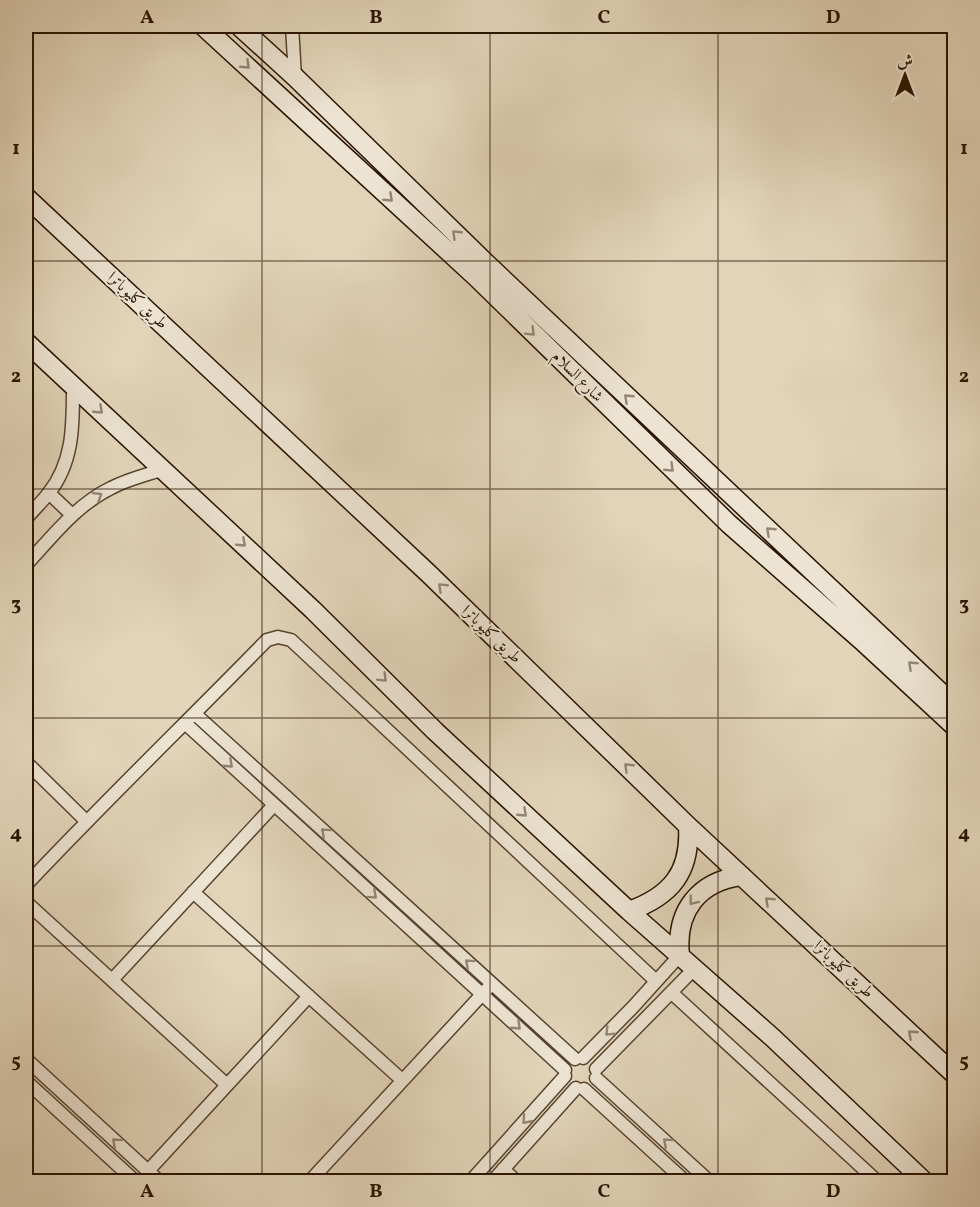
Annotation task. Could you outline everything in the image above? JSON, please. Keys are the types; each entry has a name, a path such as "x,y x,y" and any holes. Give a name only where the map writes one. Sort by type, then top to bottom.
{"main road":[{"name":"شارع السلام","path":"203,26 481,270 954,705"},
{"name":"شارع السلام","path":"239,26 295,77 729,524 861,640 954,726"},
{"name":"طريق كليوباترا","path":"26,197 428,573 688,826 954,1074"},
{"path":"26,342 321,617 435,731 629,910 696,968 925,1182"},
{"path":"629,910 641,906 665,891 680,875 687,855 688,826"},
{"path":"680,955 680,926 693,901 714,883 742,876"}],"street":[{"path":"292,26 295,77"},
{"path":"26,519 49,493 69,450 73,419 73,385"},
{"path":"26,565 72,515 91,500 113,487 164,469"},
{"path":"49,493 72,515"},
{"path":"26,885 86,821 186,724 267,640 278,637 291,640 656,981"},
{"path":"195,714 492,983 579,1058 591,1062 596,1073 710,1182"},
{"path":"186,724 483,994 565,1073"},
{"path":"26,762 86,821"},
{"path":"263,795 273,785"},
{"path":"112,980 274,806"},
{"path":"193,892 402,1080"},
{"path":"26,902 227,1085"},
{"path":"680,955 633,1007 579,1058 567,1064 565,1073 567,1083 580,1089 686,1182"},
{"path":"492,1182 580,1089 590,1086 596,1073 645,1018 673,994 696,968"},
{"path":"309,1182 492,983"},
{"path":"673,994 878,1182"},
{"path":"148,1171 309,996"},
{"path":"633,1007 645,1018"},
{"path":"26,1059 159,1182"},
{"path":"470,1182 565,1073"},
{"path":"26,1081 136,1182"},
{"path":"503,1169 517,1182"}]}
